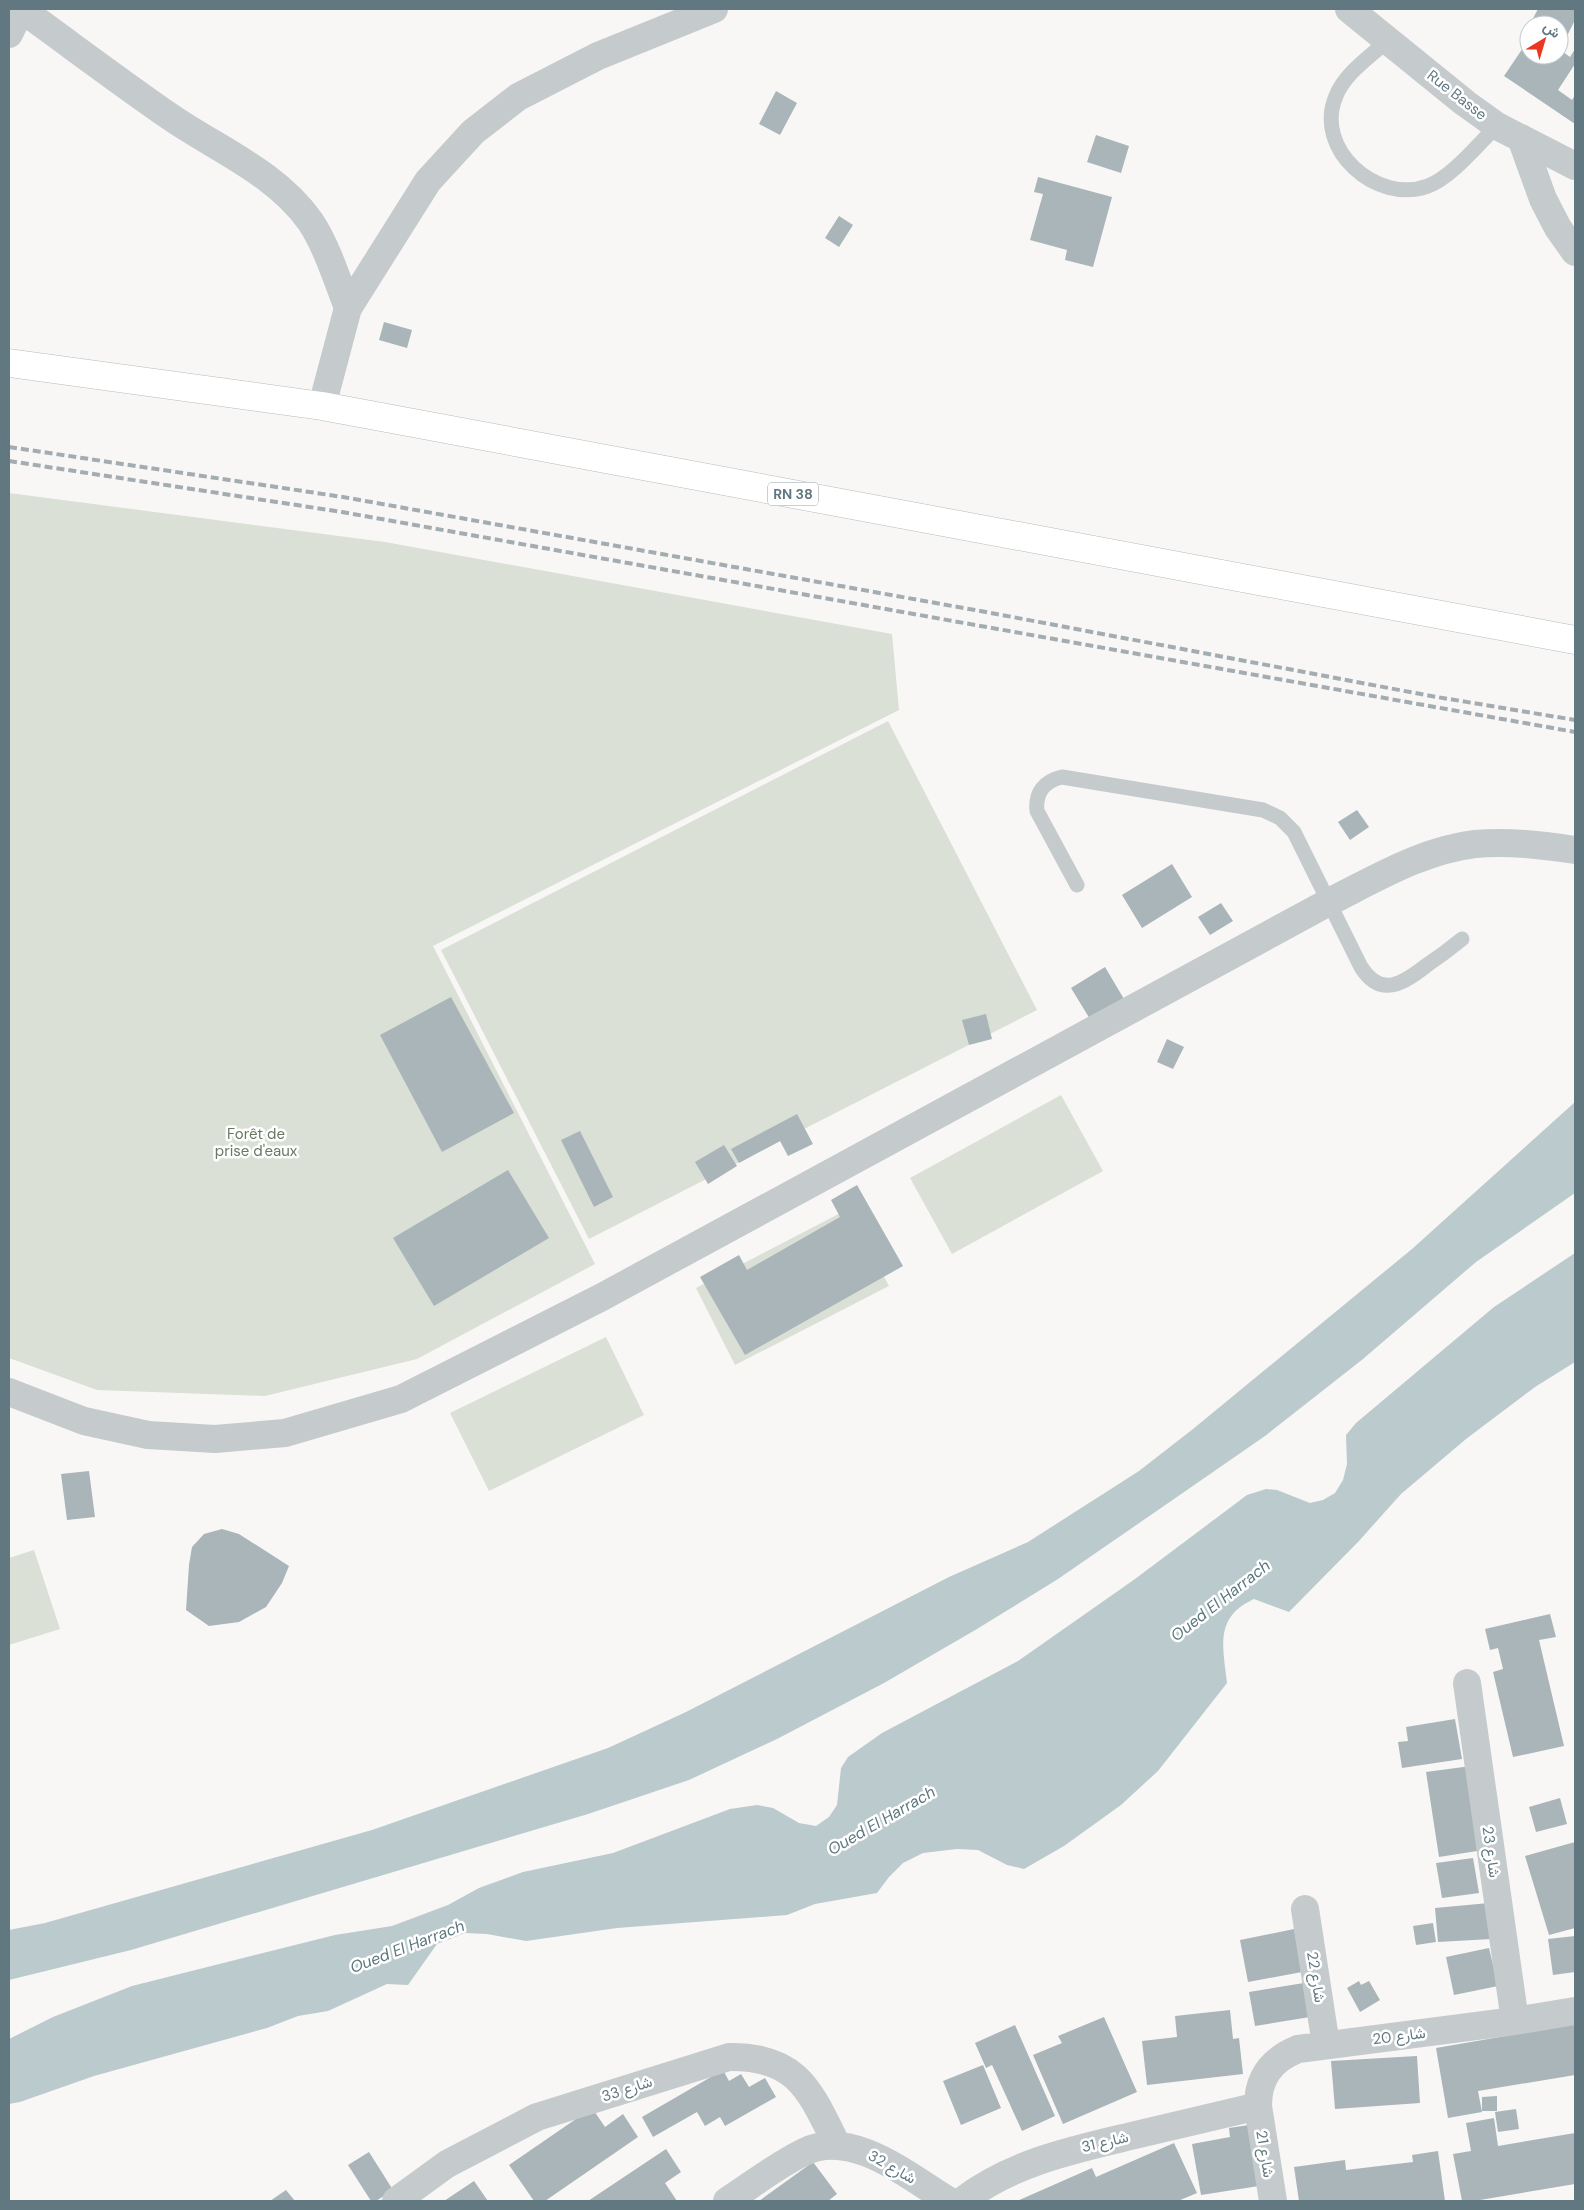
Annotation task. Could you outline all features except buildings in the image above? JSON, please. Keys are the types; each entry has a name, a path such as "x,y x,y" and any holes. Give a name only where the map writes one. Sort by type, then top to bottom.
{"main road":[{"name":"RN 38","path":"9,363 322,406 1575,640"}],"street":[{"path":"9,34 21,9 173,118 255,169 286,193 311,222 332,267 348,308"},
{"path":"322,406 348,308 428,181 473,132 518,97 598,56 714,9"},
{"name":"Rue Basse","path":"1349,9 1464,103 1509,132 1575,166"},
{"path":"1509,132 1543,199 1575,252"},
{"path":"9,1392 84,1421 148,1435 216,1439 285,1433 401,1399 602,1297 1329,902 1408,864 1440,852 1474,844 1510,843 1575,850"},
{"name":"شارع 23","path":"1467,1683 1515,2021"},
{"name":"شارع 22","path":"1305,1910 1326,2045"},
{"name":"شارع 20","path":"1258,2106 1261,2081 1275,2060 1298,2049 1515,2021 1575,2010"},
{"name":"شارع 33","path":"396,2201 447,2164 537,2117 729,2057 750,2057 770,2061 788,2071 804,2084 815,2101 837,2145"},
{"name":"شارع 31","path":"962,2201 980,2187 1006,2174 1065,2151 1258,2106"},
{"name":"شارع 21","path":"1258,2106 1273,2201"},
{"name":"شارع 32","path":"727,2201 806,2151 821,2146 837,2145 869,2152 949,2201"}],"lane":[{"path":"1388,40 1343,82 1335,96 1331,112 1331,128 1336,143 1344,157 1370,180 1384,187 1399,191 1430,186 1509,132"},
{"path":"1077,885 1037,812 1036,802 1039,792 1052,779 1062,777 1263,810 1280,818 1294,832 1366,974 1371,979 1385,985 1393,986 1408,980 1462,939"}],"green space":[{"name":"Forêt de prise d'eaux","path":"9,493 385,542 892,634 899,710 433,946 595,1264 417,1359 265,1396 97,1390 9,1358"},
{"path":"888,721 1037,1010 589,1239 441,950"},
{"path":"1061,1095 1103,1171 952,1254 910,1178"},
{"path":"848,1209 889,1286 735,1365 696,1288"},
{"path":"606,1337 644,1415 489,1491 450,1413"},
{"path":"34,1550 60,1629 9,1645 9,1558"}],"water":[{"path":"1575,1102 1575,1193 1476,1262 1363,1359 1265,1436 1058,1579 884,1683 777,1739 689,1780 588,1814 131,1950 9,1980 9,1930 45,1923 372,1830 608,1748 686,1712 949,1577 1028,1542 1139,1471 1193,1429 1412,1249"},
{"name":"Oued El Harrach","path":"1575,1253 1575,1362 1535,1387 1466,1439 1401,1494 1358,1542 1289,1612 1254,1599 1241,1606 1232,1615 1224,1634 1223,1645 1227,1683 1158,1771 1121,1805 1064,1846 1024,1869 1007,1865 978,1850 957,1849 923,1853 903,1863 877,1893 815,1904 787,1915 617,1928 526,1941 487,1934 465,1933 437,1944 408,1985 387,1984 328,2011 298,2016 267,2028 94,2076 20,2102 9,2104 9,2039 53,2017 132,1986 335,1935 392,1926 448,1905 479,1888 523,1872 613,1853 730,1809 757,1805 773,1808 799,1823 816,1826 829,1817 837,1805 841,1768 848,1757 882,1733 1018,1661 1135,1579 1247,1495 1266,1489 1277,1490 1310,1503 1323,1500 1335,1493 1343,1480 1347,1464 1346,1435 1356,1423 1494,1307"}],"railway":[{"path":"9,447 343,497 986,612 1431,696 1575,720"},
{"path":"9,461 342,512 1575,732"}]}
